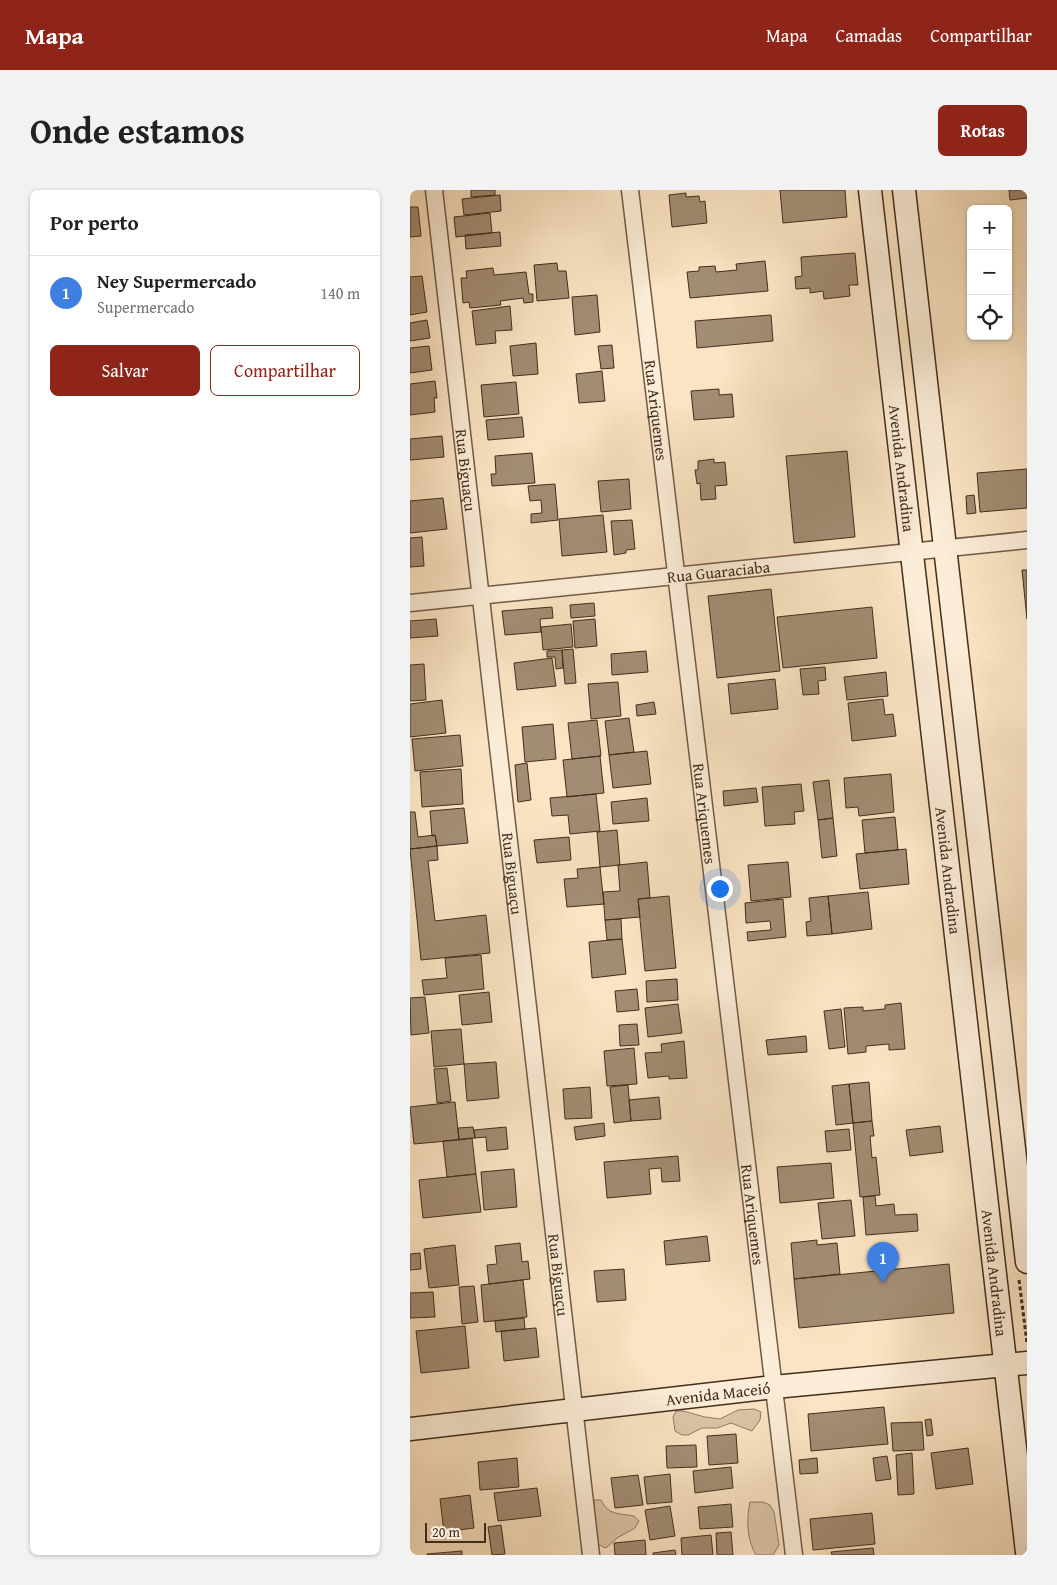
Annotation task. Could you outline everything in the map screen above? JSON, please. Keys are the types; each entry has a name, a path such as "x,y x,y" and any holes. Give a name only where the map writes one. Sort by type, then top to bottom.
{"main road":[{"name":"Avenida Andradina","path":"870,190 911,552 1016,1364 1027,1552"},
{"name":"Avenida Andradina","path":"904,190 1027,1262"},
{"name":"Avenida Maceió","path":"410,1429 774,1387 1016,1364"}],"street":[{"name":"Rua Biguaçu","path":"434,190 590,1555"},
{"name":"Rua Ariquemes","path":"630,190 794,1555"},
{"name":"Rua Guaraciaba","path":"410,603 480,594 1027,540"}],"shaded area":[{"path":"754,1409 761,1412 760,1420 752,1431 731,1423 717,1428 702,1428 688,1435 682,1435 675,1431 673,1417 676,1411 720,1419 738,1410"},
{"path":"594,1500 601,1500 607,1509 619,1514 634,1516 639,1521 635,1528 617,1538 606,1548 596,1540 592,1528"},
{"path":"750,1502 763,1502 770,1505 774,1512 779,1545 773,1555 756,1555 753,1549 748,1530"}],"building":[{"path":"471,190 495,190 495,195 471,197"},
{"path":"780,190 845,190 847,217 783,223"},
{"path":"1009,190 1027,190 1027,198 1010,200"},
{"path":"686,193 686,197 699,196 700,202 705,201 707,223 672,227 669,195"},
{"path":"500,195 501,211 464,215 462,199"},
{"path":"410,207 418,207 421,236 410,237"},
{"path":"490,213 492,233 456,237 454,217"},
{"path":"500,232 501,246 466,249 465,235"},
{"path":"855,253 858,285 849,285 850,296 824,299 823,291 810,293 810,288 796,289 795,277 802,276 801,257"},
{"path":"765,261 768,291 690,298 687,272 699,271 699,267 715,266 716,272 737,270 736,264"},
{"path":"557,263 558,271 566,271 569,298 537,301 534,265"},
{"path":"493,268 494,275 526,272 529,294 533,294 533,302 524,303 523,298 500,301 501,305 470,308 469,302 463,303 461,278 467,278 466,271"},
{"path":"422,276 427,312 410,315 410,277"},
{"path":"597,295 600,332 575,335 572,297"},
{"path":"510,306 512,330 495,331 496,343 476,345 472,311"},
{"path":"771,315 773,341 697,348 695,321"},
{"path":"427,320 430,338 410,341 410,323"},
{"path":"536,343 538,374 513,376 510,346"},
{"path":"612,345 614,368 601,369 598,346"},
{"path":"429,346 432,370 410,373 410,348"},
{"path":"602,371 605,401 579,403 576,374"},
{"path":"435,381 437,398 434,398 435,412 410,415 410,384"},
{"path":"516,382 519,414 484,417 481,385"},
{"path":"719,389 719,395 732,394 734,417 694,420 691,391"},
{"path":"522,417 524,437 488,440 486,420"},
{"path":"442,436 444,457 410,460 410,439"},
{"path":"847,451 855,537 794,543 786,456"},
{"path":"532,453 535,483 492,486 491,474 496,474 495,456"},
{"path":"714,459 714,463 725,462 727,485 715,486 716,499 701,500 700,483 697,484 695,470 698,470 698,461"},
{"path":"1027,469 1027,508 980,512 977,473"},
{"path":"629,479 631,509 601,512 598,481"},
{"path":"555,484 558,520 531,523 531,514 542,513 541,500 530,501 528,486"},
{"path":"974,495 976,513 967,514 966,496"},
{"path":"443,498 447,529 410,533 410,501"},
{"path":"603,515 607,552 562,556 559,519"},
{"path":"632,520 635,549 626,550 626,553 614,555 611,521"},
{"path":"422,537 424,566 410,567 410,538"},
{"path":"1022,570 1027,570 1027,619"},
{"path":"771,589 780,671 717,678 708,596"},
{"path":"594,603 595,616 571,618 570,605"},
{"path":"552,607 553,618 540,619 541,632 505,635 502,611"},
{"path":"872,607 877,658 783,668 777,617"},
{"path":"436,619 438,636 410,638 410,621"},
{"path":"595,619 597,646 575,648 573,621"},
{"path":"571,624 573,647 543,650 541,627"},
{"path":"573,649 576,683 565,684 562,650"},
{"path":"562,650 563,668 556,669 555,657 547,657 547,651"},
{"path":"646,651 648,672 612,675 611,654"},
{"path":"552,658 556,686 517,690 514,663"},
{"path":"424,664 426,700 410,701 410,665"},
{"path":"825,667 826,680 818,681 819,694 803,695 800,669"},
{"path":"886,672 888,696 847,700 844,677"},
{"path":"775,679 778,709 731,714 728,684"},
{"path":"618,682 621,716 591,719 588,684"},
{"path":"883,699 885,715 893,714 896,736 852,741 848,703"},
{"path":"442,700 446,733 410,737 410,704"},
{"path":"654,702 656,714 637,716 636,705"},
{"path":"629,718 634,752 609,755 605,721"},
{"path":"597,720 601,756 572,759 568,723"},
{"path":"553,724 556,759 525,762 522,727"},
{"path":"460,735 463,766 415,771 412,739"},
{"path":"647,751 651,784 613,788 609,755"},
{"path":"600,756 604,793 567,797 563,760"},
{"path":"527,763 531,800 518,802 515,765"},
{"path":"461,769 463,804 422,807 420,772"},
{"path":"891,774 894,812 859,816 858,807 846,808 844,778"},
{"path":"829,780 833,818 818,820 813,782"},
{"path":"801,784 804,811 794,812 795,824 765,826 762,787"},
{"path":"756,788 758,802 724,806 723,791"},
{"path":"596,794 600,831 570,834 568,815 552,816 550,798"},
{"path":"647,798 649,821 613,824 611,802"},
{"path":"464,808 468,843 437,846 435,835 432,836 430,811"},
{"path":"410,812 415,812 418,837 435,835 437,846 410,849"},
{"path":"895,817 898,850 865,853 862,820"},
{"path":"833,818 837,856 822,858 818,820"},
{"path":"617,830 620,865 600,867 597,832"},
{"path":"569,837 571,860 537,863 534,840"},
{"path":"437,846 438,860 428,861 435,921 486,915 490,953 421,960 410,849"},
{"path":"906,849 909,884 860,889 856,854"},
{"path":"647,862 650,898 638,899 640,917 605,920 603,892 620,891 618,865"},
{"path":"788,862 791,897 751,901 748,865"},
{"path":"600,867 604,904 567,907 564,879 578,878 577,869"},
{"path":"868,892 872,929 832,934 828,896"},
{"path":"669,896 676,968 645,971 638,899"},
{"path":"828,896 832,934 807,936 806,922 811,921 809,898"},
{"path":"783,899 786,937 748,941 747,932 771,930 770,921 746,923 745,903"},
{"path":"621,919 622,939 607,940 605,920"},
{"path":"622,939 626,974 592,978 589,942"},
{"path":"481,955 484,989 424,995 422,980 447,978 445,958"},
{"path":"677,979 678,1000 647,1002 646,981"},
{"path":"637,989 639,1010 617,1012 615,991"},
{"path":"489,992 492,1022 462,1025 459,995"},
{"path":"425,997 429,1033 411,1035 410,998"},
{"path":"901,1003 905,1049 889,1050 889,1044 866,1046 866,1052 848,1054 844,1008 863,1007 863,1011 885,1009 885,1005"},
{"path":"678,1004 682,1033 648,1037 645,1008"},
{"path":"841,1009 845,1047 829,1049 824,1011"},
{"path":"637,1024 639,1045 620,1046 619,1025"},
{"path":"461,1029 464,1064 434,1067 431,1031"},
{"path":"806,1036 807,1052 768,1055 766,1040"},
{"path":"684,1041 687,1078 669,1079 669,1076 648,1078 645,1053 662,1052 661,1044"},
{"path":"634,1048 637,1084 607,1086 604,1051"},
{"path":"496,1062 499,1098 467,1101 464,1064"},
{"path":"447,1068 451,1101 437,1103 434,1069"},
{"path":"869,1082 872,1121 853,1123 849,1084"},
{"path":"849,1084 853,1123 836,1125 832,1086"},
{"path":"628,1085 631,1121 614,1123 610,1087"},
{"path":"590,1087 592,1118 565,1119 563,1089"},
{"path":"659,1097 661,1119 631,1121 629,1100"},
{"path":"455,1102 459,1140 414,1144 410,1107"},
{"path":"872,1121 874,1136 870,1136 872,1158 876,1157 880,1195 860,1197 853,1123"},
{"path":"604,1123 605,1136 576,1140 574,1127"},
{"path":"940,1126 943,1152 910,1156 906,1130"},
{"path":"473,1127 475,1138 459,1140 458,1128"},
{"path":"506,1127 508,1149 487,1151 486,1137 475,1138 474,1130"},
{"path":"849,1129 851,1150 827,1152 825,1131"},
{"path":"472,1138 476,1174 447,1177 443,1141"},
{"path":"678,1156 680,1181 662,1182 661,1168 649,1169 651,1194 607,1198 604,1162"},
{"path":"831,1163 834,1198 780,1203 777,1167"},
{"path":"514,1169 517,1207 484,1210 481,1172"},
{"path":"476,1174 481,1212 423,1218 419,1180"},
{"path":"875,1196 876,1206 894,1204 895,1215 917,1214 918,1231 866,1235 863,1197"},
{"path":"851,1200 855,1236 822,1239 818,1203"},
{"path":"707,1236 710,1261 666,1265 664,1241"},
{"path":"817,1240 817,1245 837,1243 840,1274 794,1279 791,1243"},
{"path":"520,1243 522,1262 528,1261 530,1279 489,1284 487,1265 497,1264 495,1246"},
{"path":"455,1245 459,1285 429,1288 424,1249"},
{"path":"420,1253 421,1269 410,1270 410,1254"},
{"path":"949,1264 954,1313 799,1328 794,1279"},
{"path":"624,1269 626,1300 597,1302 594,1271"},
{"path":"523,1280 527,1317 484,1322 481,1285"},
{"path":"474,1286 478,1322 462,1324 459,1287"},
{"path":"433,1292 435,1317 410,1318 410,1293"},
{"path":"524,1318 525,1329 496,1332 495,1321"},
{"path":"465,1326 469,1368 421,1373 416,1331"},
{"path":"536,1328 539,1357 504,1361 501,1331"},
{"path":"884,1407 888,1444 811,1451 808,1414"},
{"path":"931,1419 933,1435 927,1436 925,1420"},
{"path":"922,1422 924,1450 893,1451 891,1423"},
{"path":"736,1434 738,1463 709,1465 707,1436"},
{"path":"696,1445 697,1467 667,1468 666,1446"},
{"path":"968,1448 973,1484 936,1489 931,1453"},
{"path":"912,1453 914,1494 898,1495 896,1455"},
{"path":"887,1456 891,1479 876,1481 873,1458"},
{"path":"517,1458 519,1487 480,1490 478,1462"},
{"path":"817,1458 818,1473 800,1474 799,1460"},
{"path":"731,1467 733,1488 695,1493 693,1471"},
{"path":"670,1474 672,1502 647,1504 644,1477"},
{"path":"638,1475 643,1505 615,1508 611,1478"},
{"path":"537,1488 541,1516 498,1521 494,1493"},
{"path":"470,1495 474,1528 444,1532 440,1499"},
{"path":"731,1504 733,1527 700,1529 698,1507"},
{"path":"670,1506 675,1536 650,1540 645,1510"},
{"path":"872,1513 875,1544 813,1550 810,1519"},
{"path":"501,1525 505,1554 492,1555 488,1527"},
{"path":"731,1532 733,1555 717,1555 716,1533"},
{"path":"711,1535 713,1555 682,1555 681,1538"},
{"path":"645,1540 646,1555 615,1555 614,1543"},
{"path":"873,1548 874,1555 832,1555 831,1552"},
{"path":"675,1550 676,1555 653,1555 653,1553"},
{"path":"462,1551 462,1555 427,1555 427,1554"}],"place":[{"name":"Ney Supermercado","path":"883,1283"}]}
